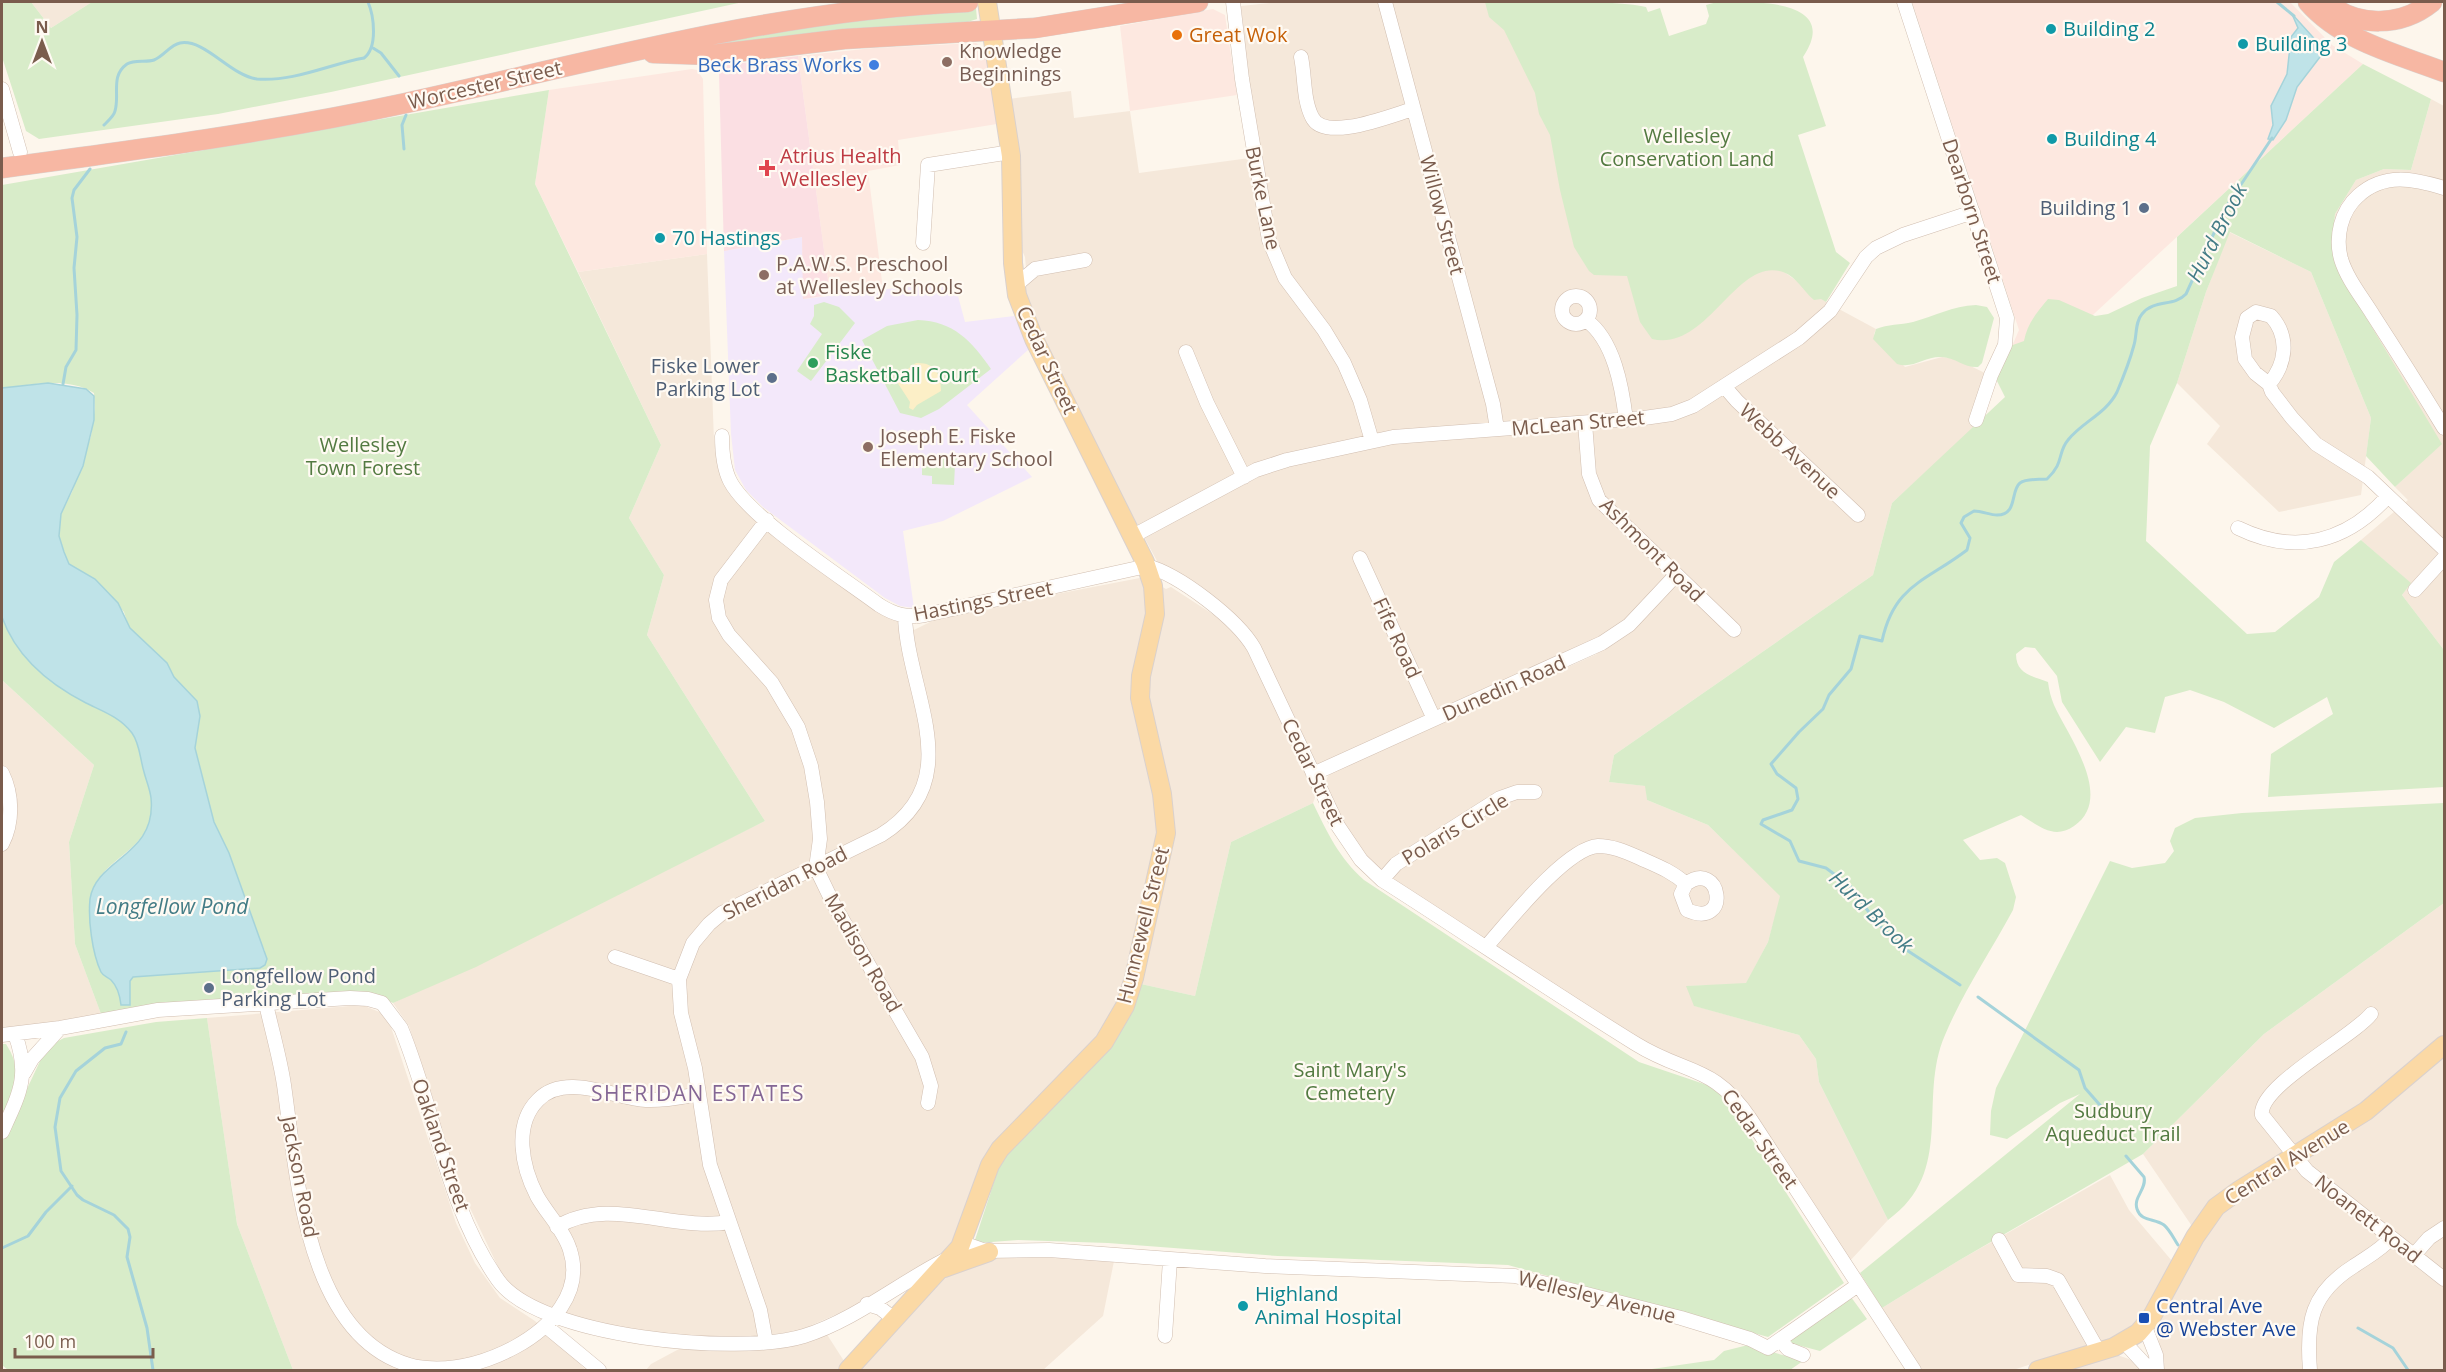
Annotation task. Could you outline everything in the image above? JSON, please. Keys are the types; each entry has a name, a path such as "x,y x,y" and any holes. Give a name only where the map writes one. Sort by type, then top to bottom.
{"highway":[{"name":"Worcester Street","path":"11,153 189,128 344,101 692,23 814,2"},
{"name":"Worcester Street","path":"2,168 173,145 374,109 715,32 806,16 968,2"},
{"path":"621,53 711,55 844,39 989,15 1107,18 1198,2"},
{"path":"2308,2 2331,23 2350,35 2445,72"},
{"path":"2326,2 2350,16 2375,21 2407,16 2432,2"}],"main road":[{"name":"Cedar Street","path":"989,15 1011,152 1012,255 1015,286 1034,339 1147,566"},
{"name":"Hunnewell Street","path":"848,1371 958,1249 994,1158 1013,1133 1100,1048 1119,1018 1132,986 1154,897 1166,833 1162,794 1140,698 1142,674 1155,614 1153,586 1147,566"},
{"name":"Central Avenue","path":"2038,1371 2124,1342 2145,1327 2212,1212 2238,1191 2366,1111 2445,1045"},
{"path":"940,1270 989,1252"}],"street":[{"name":"Burke Lane","path":"1233,2 1242,78 1269,240 1286,278 1339,354 1360,400 1372,441"},
{"name":"Willow Street","path":"1384,2 1493,404 1497,429"},
{"name":"Dearborn Street","path":"1904,2 2008,323 2005,345 1991,375 1976,420"},
{"path":"1301,57 1310,112 1314,121 1323,127 1344,128 1413,109"},
{"path":"2,89 11,153"},
{"path":"923,243 928,165 1011,152"},
{"path":"2445,188 2400,179 2389,180 2370,187 2355,199 2347,210 2339,230 2339,244 2348,274 2445,428"},
{"name":"McLean Street","path":"1133,536 1244,477 1279,462 1372,441 1626,420 1680,412 1725,386 1818,323 1842,296 1866,257 1876,248 1904,235 1973,212"},
{"path":"1012,255 1035,269"},
{"path":"1015,286 1035,269 1085,260"},
{"path":"2269,384 2282,368 2283,340 2271,316 2256,312 2250,315 2246,322 2242,348 2251,368 2269,384 2281,405 2316,444 2362,472 2445,549"},
{"path":"1586,320 1601,332 1608,348 1626,420"},
{"path":"1186,352 1212,414 1244,477"},
{"name":"Webb Avenue","path":"1725,386 1737,401 1858,515"},
{"name":"Ashmont Road","path":"1585,423 1589,474 1596,494 1608,510 1734,630"},
{"name":"Hastings Street","path":"722,436 723,456 731,481 744,499 767,520 879,605 905,616 932,614 1147,566"},
{"path":"2238,528 2262,539 2279,542 2329,538 2361,523 2388,496"},
{"path":"767,520 723,576 716,594 716,606 725,630 772,683 802,737 811,766 817,802 820,844 816,868"},
{"name":"Fife Road","path":"1360,558 1434,719"},
{"path":"2415,590 2445,558"},
{"name":"Cedar Street","path":"1147,566 1161,570 1212,605 1242,630 1257,654 1343,835 1366,866 1382,880 1642,1047 1708,1076 1728,1090 1751,1120 1914,1371"},
{"name":"Dunedin Road","path":"1313,774 1610,639 1636,618 1676,575"},
{"name":"Sheridan Road","path":"766,1342 760,1310 710,1165 693,1057 681,1013 679,979 693,943 715,919 748,899 816,868 893,827 908,812 923,785 929,763 929,742 905,616"},
{"path":"2,773 7,786 10,809 9,825 2,844"},
{"name":"Polaris Circle","path":"1382,880 1396,864 1500,798 1517,792 1535,792"},
{"path":"1486,947 1533,893 1571,858 1586,848 1597,846 1621,850 1669,871 1686,884"},
{"name":"Madison Road","path":"816,868 834,905 919,1051 930,1081 928,1103"},
{"path":"615,957 679,979"},
{"name":"Oakland Street","path":"8,1034 60,1028 158,1010 362,998 377,1001 389,1010 406,1040 452,1184 484,1258 498,1281 513,1297 551,1322 636,1337 766,1342 809,1335 867,1304 958,1249"},
{"name":"Jackson Road","path":"266,1004 283,1077 294,1162 307,1226 330,1288 356,1331 372,1347 399,1361 422,1368 447,1369 493,1357 551,1322"},
{"name":"Noanett Road","path":"2371,1014 2304,1065 2263,1105 2263,1118 2307,1171 2445,1279"},
{"path":"2,1131 23,1075 32,1059 60,1028"},
{"path":"8,1034 22,1053 23,1075"},
{"path":"599,1371 551,1322 565,1300 573,1268 569,1246 533,1187 523,1148 525,1120 537,1100 554,1090 569,1087 644,1100 699,1094"},
{"path":"557,1227 576,1219 607,1215 707,1223 729,1222"},
{"path":"2414,1255 2429,1238 2445,1228"},
{"path":"2310,1371 2308,1332 2311,1316 2320,1296 2337,1277 2379,1249 2391,1238"},
{"path":"1999,1240 2018,1275 2047,1276 2058,1280 2099,1352"},
{"path":"958,1249 989,1252"},
{"name":"Wellesley Avenue","path":"989,1252 1027,1250 1098,1253 1170,1260 1524,1277 1682,1318 1750,1339 1768,1348 1780,1340"},
{"path":"1165,1336 1170,1260"},
{"path":"1803,1355 1788,1349 1780,1340 1858,1285"},
{"path":"880,1296 897,1314"},
{"path":"867,1304 897,1314"},
{"path":"2145,1327 2156,1354 2157,1371"},
{"path":"2124,1342 2150,1371"}],"shaded area":[{"path":"31,2 92,2 51,28"},
{"path":"1280,2 1489,2 1773,264 1826,302 1876,329 1874,334 1905,367 1942,357 1956,359 1987,374 1974,428 1892,503 1873,575 1614,755 1609,782 1646,786 1647,800 1708,825 1781,896 1768,942 1746,984 1687,986 1695,1006 1799,1035 1816,1059 1819,1082 1888,1220 1848,1263 1737,1091 1718,1075 1643,1041 1418,898 1371,864 1353,842 1324,784 1329,774 1597,654 1594,644 1315,767 1254,637 1244,623 1157,561 1060,382 1022,293 1027,280 1025,257 1019,244 1009,99 1071,91 1074,118 1130,111 1139,173 1257,157 1241,6"},
{"path":"1912,2 2290,2 2332,45 2363,64 2011,391 1997,381 2019,330"},
{"path":"1213,9 1225,15 1237,95 1130,111 1120,26"},
{"path":"976,43 985,49 997,124 898,140 900,165 868,171 883,289 830,295 798,56 874,48"},
{"name":"Atrius Health Wellesley","path":"798,56 830,295 803,299 802,237 724,251 719,74 721,69 727,65"},
{"path":"697,70 703,79 707,254 578,272 535,184 549,90"},
{"path":"2431,99 2444,106 2444,650 2402,595 2410,583 2361,540 2408,500 2395,487 2441,444 2337,269 2332,249 2335,214 2356,180 2384,169 2411,170"},
{"path":"2229,232 2311,272 2371,418 2361,495 2279,512 2207,444 2220,426 2177,383 2206,292"},
{"name":"Joseph E. Fiske Elementary School","path":"802,237 804,299 954,281 965,322 1014,316 1029,349 967,405 1032,477 943,521 903,531 914,608 900,606 885,598 763,507 746,490 735,470 731,434 724,251"},
{"path":"707,254 714,441 720,474 733,497 821,567 914,630 942,616 1145,577 1166,589 1171,587 1237,630 1317,792 1313,803 1231,842 1195,996 1141,984 948,1252 849,1309 798,1331 745,1338 662,1334 593,1322 516,1294 500,1271 460,1187 409,1026 393,1003 765,821 647,635 664,575 629,518 661,445 578,272"},
{"path":"2,680 94,765 69,842 75,944 101,1014 32,1027 2,1029"},
{"path":"2444,903 2444,1370 2164,1370 2157,1330 2168,1301 2200,1238 2143,1154 2264,1034"},
{"path":"362,1005 387,1015 456,1223 475,1263 500,1298 535,1321 586,1370 293,1370 237,1224 207,1018"},
{"path":"2110,1175 2129,1210 2172,1261 2159,1297 2135,1327 2106,1340 2013,1370 1920,1370 1882,1308 1958,1261"},
{"path":"1023,1254 1114,1261 1103,1316 1043,1370 856,1370 949,1273 986,1258"},
{"path":"826,1333 844,1361 838,1370 646,1370 651,1364 679,1349 778,1347"},
{"path":"2117,1355 2129,1359 2143,1370 2060,1370"}],"green space":[{"path":"2,2 31,2 51,28 92,2 743,2 331,92 218,114 39,139 26,131 2,57"},
{"name":"Wellesley Conservation Land","path":"1485,2 1614,3 1646,7 1648,12 1660,8 1669,36 1706,24 1709,16 1706,5 1717,2 1772,4 1803,14 1811,24 1812,38 1803,57 1826,126 1798,135 1836,252 1850,263 1826,302 1821,299 1814,300 1788,274 1766,271 1751,278 1689,332 1672,339 1652,339 1640,322 1627,276 1594,275 1574,247 1550,135 1539,114 1535,93 1504,30 1489,17"},
{"path":"976,8 977,19 958,25 686,49 758,34 830,23"},
{"path":"2363,64 2431,99 2411,170 2384,169 2356,180 2335,214 2332,249 2337,269 2442,444 2395,487 2366,456 2371,418 2311,272 2230,232 2206,292 2177,383 2150,446 2146,541 2247,634 2275,632 2319,597 2334,562 2361,540 2411,583 2402,595 2444,650 2444,787 2268,797 2271,754 2333,714 2327,697 2274,728 2224,702 2190,690 2165,697 2155,733 2126,727 2100,762 2062,702 2057,676 2035,648 2025,647 2016,654 2022,670 2048,682 2054,705 2085,767 2090,800 2085,814 2067,830 2053,832 2021,815 1963,840 1980,860 1997,858 2005,863 2016,897 2013,910 1952,1019 1937,1059 1929,1157 1922,1179 1909,1201 1888,1220 1819,1082 1816,1059 1799,1035 1694,1006 1686,986 1746,983 1768,942 1780,896 1708,825 1647,800 1645,786 1609,782 1614,755 1873,575 1892,503 2005,397 1995,377 2010,346 2024,341 2030,324 2048,299 2059,300 2095,316 2108,314 2142,298 2177,286 2177,237"},
{"name":"Wellesley Town Forest","path":"549,90 535,184 661,445 629,518 664,575 647,635 765,821 476,967 393,1003 371,993 354,992 101,1014 75,944 69,842 94,765 2,680 2,617 14,642 32,665 66,691 107,712 127,727 135,738 144,764 151,798 148,826 143,836 108,868 94,887 90,910 92,937 97,962 103,974 114,982 130,1005 130,981 133,977 260,968 265,951 255,931 229,853 214,822 195,748 200,716 197,701 174,677 167,663 129,628 124,612 95,579 69,564 59,536 61,514 72,492 91,436 95,408 94,393 84,388 61,383 2,388 2,185"},
{"path":"824,302 839,307 855,323 811,381 797,371 822,334 810,324 814,316 814,305"},
{"path":"1976,305 1987,307 1994,318 1982,363 1978,367 1942,357 1930,358 1909,365 1897,364 1873,339 1876,329 1881,327 1913,322 1951,309"},
{"path":"918,320 942,324 960,334 969,341 991,369 939,409 921,418 900,413 862,340 887,326"},
{"path":"960,453 965,454 968,461 964,465 955,465 954,485 932,484 932,476 922,475 922,464 933,464 933,456 955,457"},
{"name":"Saint Mary's Cemetery","path":"1313,803 1341,854 1364,880 1639,1062 1707,1085 1719,1093 1735,1113 1844,1283 1768,1337 1508,1265 1278,1256 1108,1243 1018,1240 978,1243 975,1240 1002,1158 1116,1039 1131,1013 1141,984 1195,996 1231,842"},
{"name":"Sudbury Aqueduct Trail","path":"2444,803 2444,903 2264,1034 2143,1154 1958,1261 1882,1308 1860,1273 2080,1094 2060,1103 2007,1139 1990,1135 1991,1111 1996,1088 2110,861 2132,868 2165,863 2174,851 2170,841 2175,828 2195,818 2242,813"},
{"path":"207,1018 237,1224 293,1370 8,1370 2,1365 2,1142 41,1059 54,1043 64,1038 156,1022"},
{"path":"2,1044 6,1044 12,1054 16,1080 2,1117"},
{"path":"1851,1297 1867,1319 1820,1351 1786,1342"},
{"path":"1748,1345 1803,1361 1790,1370 1645,1370 1714,1360 1724,1351"}],"sand":[{"path":"916,363 928,364 935,370 940,379 941,391 917,405 913,410 909,408 910,402 897,382 905,371"}],"water":[{"path":"2292,14 2321,46 2323,53 2297,87 2286,120 2273,140 2268,139 2273,125 2271,106 2287,74 2291,37 2298,28"},
{"name":"Longfellow Pond","path":"48,383 86,389 94,396 94,420 83,466 61,514 59,536 64,552 69,564 95,579 118,603 130,628 167,663 174,677 197,701 200,716 195,748 214,822 229,853 267,959 265,965 260,968 133,977 130,981 130,1005 121,1005 115,986 101,972 93,946 90,899 95,885 103,874 136,845 145,832 150,817 151,798 137,742 127,727 116,719 59,687 35,668 16,645 2,617 2,388"}],"waterway":[{"path":"104,125 115,111 117,80 122,69 127,64 137,61 154,60 180,43 198,46 237,71 257,79 285,78 364,58 373,39 372,15 368,2"},
{"name":"Hurd Brook","path":"2277,2 2294,16"},
{"path":"373,48 381,53 399,76"},
{"path":"404,149 402,125 406,115"},
{"name":"Hurd Brook","path":"1960,985 1905,949 1876,922 1850,886 1826,868 1799,861 1790,841 1761,824 1763,820 1792,810 1798,799 1796,788 1777,774 1771,764 1823,709 1829,695 1851,669 1860,636 1882,641 1887,622 1903,596 1913,586 1967,550 1970,538 1961,523 1964,517 1974,511 1997,515 2008,511 2020,483 2047,479 2059,463 2068,440 2112,400 2130,357 2140,317 2152,306 2176,300 2186,294 2226,207 2272,138"},
{"path":"63,384 66,367 76,350 77,315 74,268 77,237 72,198 74,190 90,169"},
{"name":"Hurd Brook","path":"1978,997 2079,1070 2085,1088 2106,1112"},
{"path":"126,1032 121,1044 105,1048 76,1071 60,1098 55,1127 61,1171 77,1195 114,1215 128,1229 130,1237 127,1257 147,1328 153,1370"},
{"name":"Hurd Brook","path":"2126,1156 2144,1177 2144,1185 2136,1205 2139,1213 2145,1218 2164,1225 2178,1245"},
{"path":"2,1248 28,1236 46,1212 72,1186"},
{"name":"Hurd Brook","path":"2358,1328 2393,1348 2408,1370"}],"place":[{"name":"Building 2","path":"2051,29"},
{"name":"Great Wok","path":"1177,35"},
{"name":"Building 3","path":"2243,44"},
{"name":"Knowledge Beginnings","path":"947,62"},
{"name":"Beck Brass Works","path":"874,65"},
{"name":"Building 4","path":"2052,139"},
{"name":"Atrius Health Wellesley","path":"767,168"},
{"name":"Building 1","path":"2144,208"},
{"name":"70 Hastings","path":"660,238"},
{"name":"P.A.W.S. Preschool at Wellesley Schools","path":"764,275"},
{"name":"Fiske Basketball Court","path":"813,363"},
{"name":"Fiske Lower Parking Lot","path":"772,378"},
{"name":"Joseph E. Fiske Elementary School","path":"868,447"},
{"name":"Longfellow Pond Parking Lot","path":"209,988"},
{"name":"Highland Animal Hospital","path":"1243,1306"},
{"name":"Central Ave @ Webster Ave","path":"2144,1318"}],"district":[{"name":"SHERIDAN ESTATES","path":"698,1094"}]}
